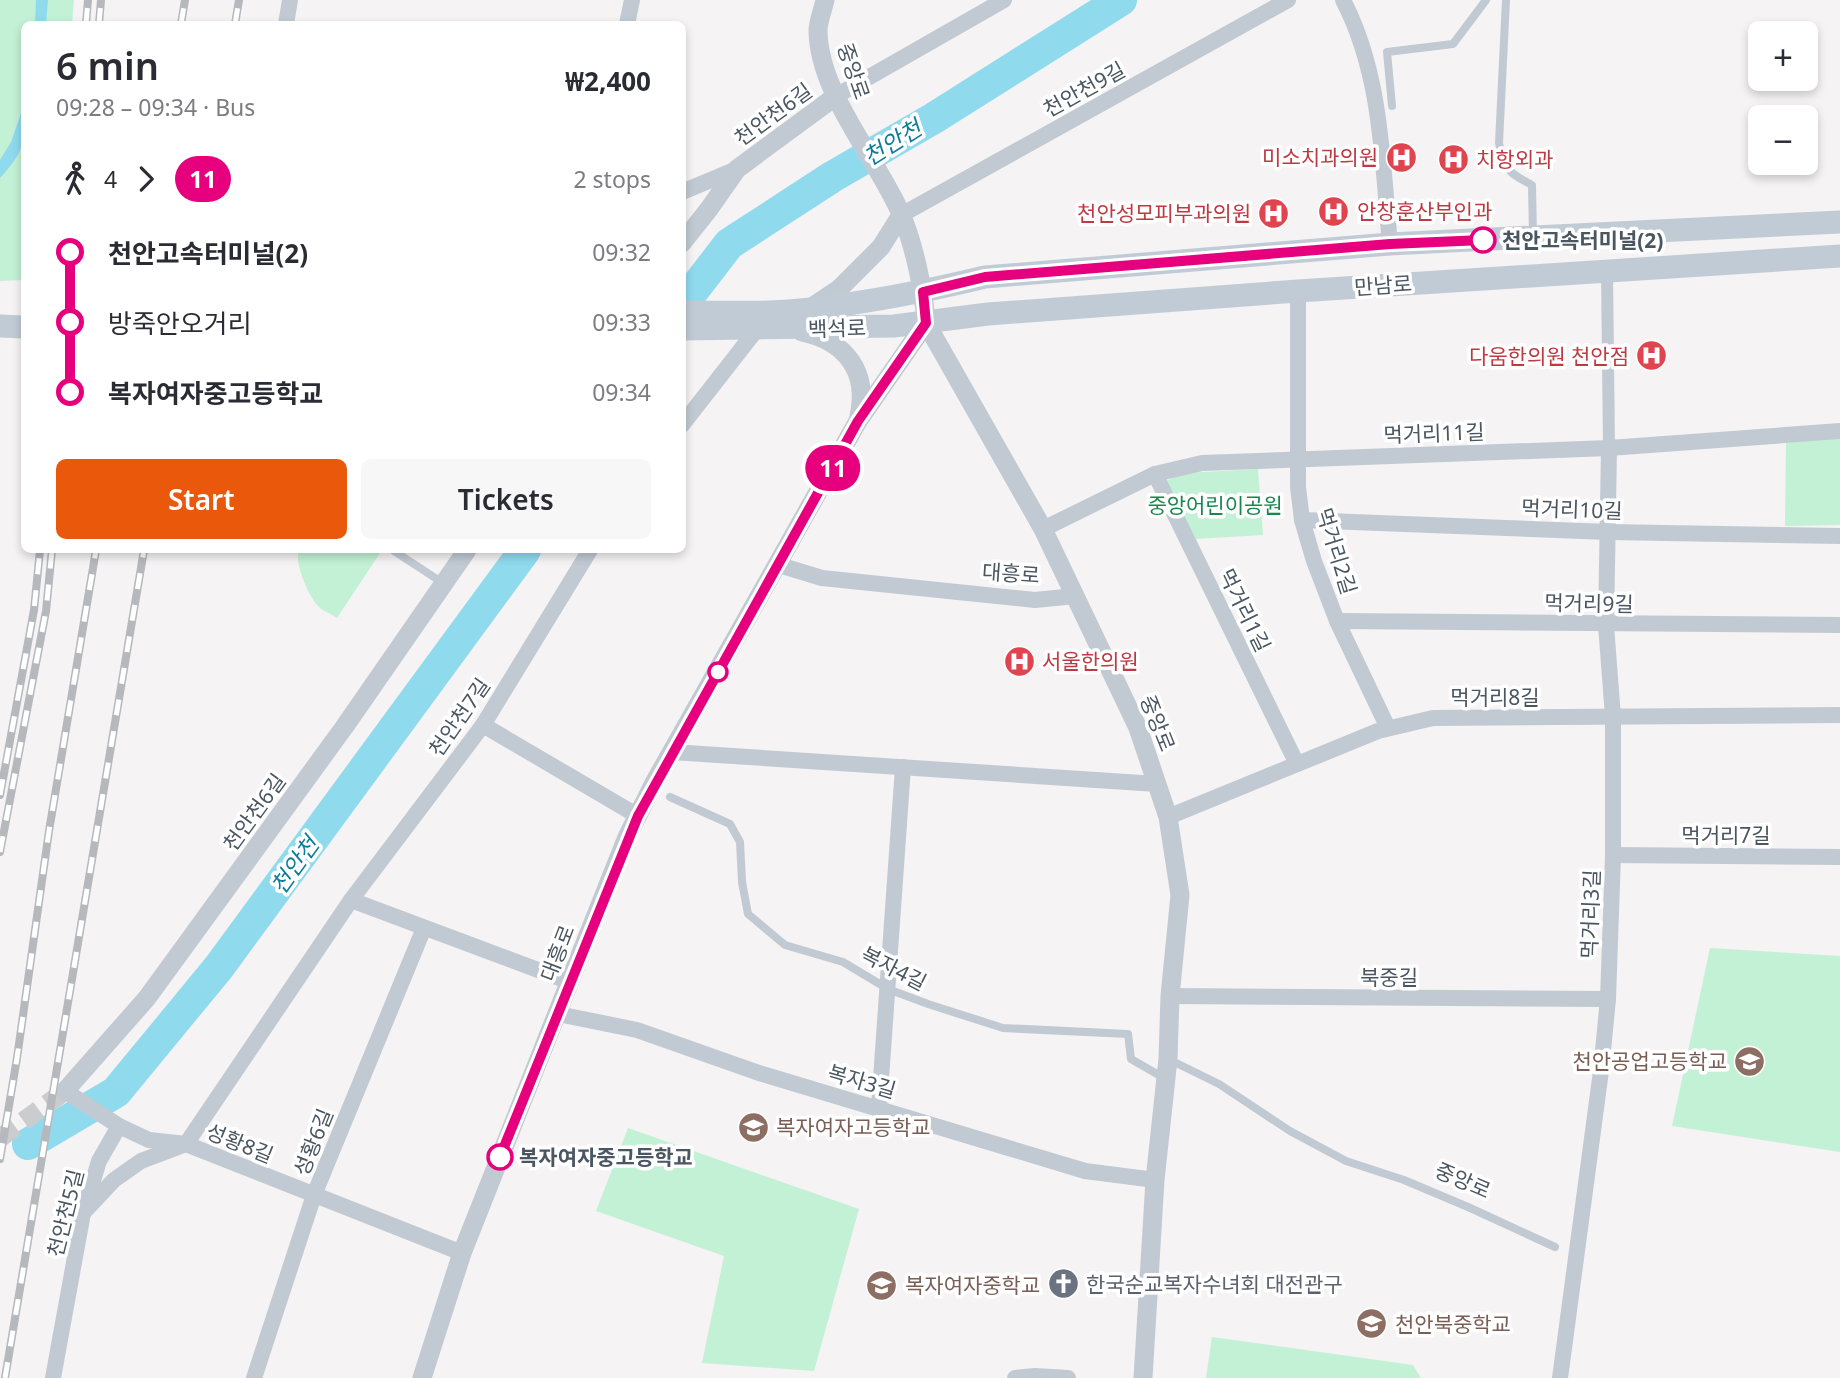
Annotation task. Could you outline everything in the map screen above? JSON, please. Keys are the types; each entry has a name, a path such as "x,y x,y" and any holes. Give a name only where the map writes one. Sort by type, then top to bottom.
{"main road":[{"name":"만남로","path":"923,292 985,277 1390,244 1840,222"},
{"name":"만남로","path":"926,323 988,314 1298,291 1840,256"},
{"path":"1060,271 1048,278 1042,291 1043,298 1048,303 1064,309"},
{"name":"백석로","path":"756,323 809,309 923,292"},
{"path":"686,313 756,323"},
{"path":"0,314 21,314"},
{"name":"백석로","path":"756,323 787,329 926,323"},
{"path":"686,329 756,323"},
{"path":"0,326 21,327"}],"street":[{"path":"286,21 290,0"},
{"path":"628,21 632,0"},
{"name":"중앙로","path":"825,0 818,30 822,57 836,96 901,215"},
{"path":"836,96 1004,0"},
{"name":"천안천9길","path":"901,215 1288,0"},
{"name":"만남로","path":"1343,0 1358,29 1377,103 1390,244"},
{"name":"천안천6길","path":"686,190 737,169 836,96"},
{"name":"천안천6길","path":"686,238 737,169"},
{"path":"901,215 923,292 926,323"},
{"path":"809,309 839,289 881,247 901,215"},
{"path":"1607,271 1609,448"},
{"name":"먹거리2길","path":"1298,291 1298,487 1302,520 1337,621 1388,728"},
{"path":"686,419 756,323"},
{"name":"중앙로","path":"926,323 1043,529 1138,728 1168,817 1180,895 1170,996 1168,1059 1155,1181 1143,1378"},
{"name":"대흥로","path":"422,1378 462,1253 638,816 858,421 926,323"},
{"path":"787,329 819,336 836,345 848,358 856,369 862,386 858,421"},
{"name":"먹거리11길","path":"1043,529 1155,474 1202,463 1609,448 1840,431"},
{"name":"먹거리3길","path":"1560,1378 1601,1071 1608,999 1613,855 1613,717 1606,625 1609,448"},
{"name":"먹거리1길","path":"1155,474 1297,764"},
{"name":"먹거리10길","path":"1302,520 1608,532 1840,536"},
{"name":"천안천6길","path":"69,1093 147,998 345,726 465,553"},
{"name":"천안천7길","path":"186,1144 351,900 483,725 588,553"},
{"name":"대흥로","path":"779,565 822,578 1034,600 1075,596"},
{"name":"먹거리9길","path":"1337,621 1840,625"},
{"name":"먹거리8길","path":"1168,817 1388,728 1433,718 1840,715"},
{"path":"483,725 638,816"},
{"path":"672,752 1157,784"},
{"path":"879,1107 903,767"},
{"name":"먹거리7길","path":"1613,855 1840,857"},
{"path":"351,900 570,982"},
{"name":"성황6길","path":"254,1378 314,1195 424,928"},
{"name":"북중길","path":"1170,996 1608,999"},
{"name":"복자3길","path":"558,1014 637,1030 759,1073 1084,1171 1155,1181"},
{"path":"69,1093 117,1125"},
{"name":"성황8길","path":"117,1125 149,1140 186,1144 462,1253"},
{"name":"천안천5길","path":"53,1378 83,1213 99,1161 117,1125"},
{"path":"83,1213 114,1180 141,1161 186,1144"},
{"path":"1014,1378 1068,1378"}],"lane":[{"path":"1392,106 1387,52 1453,44 1486,0"},
{"path":"1506,0 1499,144 1503,163 1511,174 1532,185 1533,236"},
{"path":"397,553 443,583"},
{"name":"복자4길","path":"670,797 730,824 740,842 742,882 748,914 785,945 844,962 888,989 1003,1028 1128,1034 1131,1059 1166,1080"},
{"name":"중앙로","path":"1168,1059 1219,1084 1290,1131 1346,1161 1417,1186 1555,1247"}],"green space":[{"path":"0,0 74,0 72,21 21,21 21,280 0,281"},
{"path":"1840,438 1840,525 1785,526 1786,443"},
{"name":"중앙어린이공원","path":"1258,469 1263,535 1195,539 1166,481 1184,473"},
{"path":"298,553 380,553 337,618 314,601 300,571"},
{"path":"1710,948 1840,956 1840,1152 1672,1126"},
{"path":"628,1128 859,1209 814,1371 702,1363 724,1256 596,1211"},
{"path":"1212,1337 1413,1365 1421,1378 1206,1378"}],"water":[{"path":"36,0 48,0 46,21 35,21"},
{"path":"21,114 21,147 15,160 0,178 0,160 11,142"}],"waterway":[{"name":"천안천","path":"686,300 729,244 832,177 934,118 1121,0"},
{"name":"천안천","path":"28,1144 116,1092 219,967 523,553"}],"tunnel":[{"path":"0,1138 65,1091"}],"railway":[{"path":"86,21 88,0"},
{"path":"99,21 101,0"},
{"path":"182,21 185,0"},
{"path":"236,21 239,0"},
{"path":"0,795 34,610 40,553"},
{"path":"0,852 46,611 52,553"},
{"path":"0,1159 49,831 95,553"},
{"path":"5,1378 143,553"}],"bus line":[{"name":"11","path":"500,1157 627,837 654,783 858,421 926,323 923,292 985,277 1390,244 1483,240"}],"place":[{"name":"미소치과의원","path":"1401,157"},
{"name":"치항외과","path":"1453,159"},
{"name":"안창훈산부인과","path":"1334,211"},
{"name":"천안성모피부과의원","path":"1274,213"},
{"name":"천안고속터미널(2)","path":"1483,240"},
{"name":"다움한의원 천안점","path":"1652,356"},
{"name":"서울한의원","path":"1019,661"},
{"name":"천안공업고등학교","path":"1750,1061"},
{"name":"복자여자고등학교","path":"753,1127"},
{"name":"복자여자중고등학교","path":"500,1157"},
{"name":"한국순교복자수녀회 대전관구","path":"1063,1284"},
{"name":"복자여자중학교","path":"882,1285"},
{"name":"천안북중학교","path":"1372,1324"}]}
